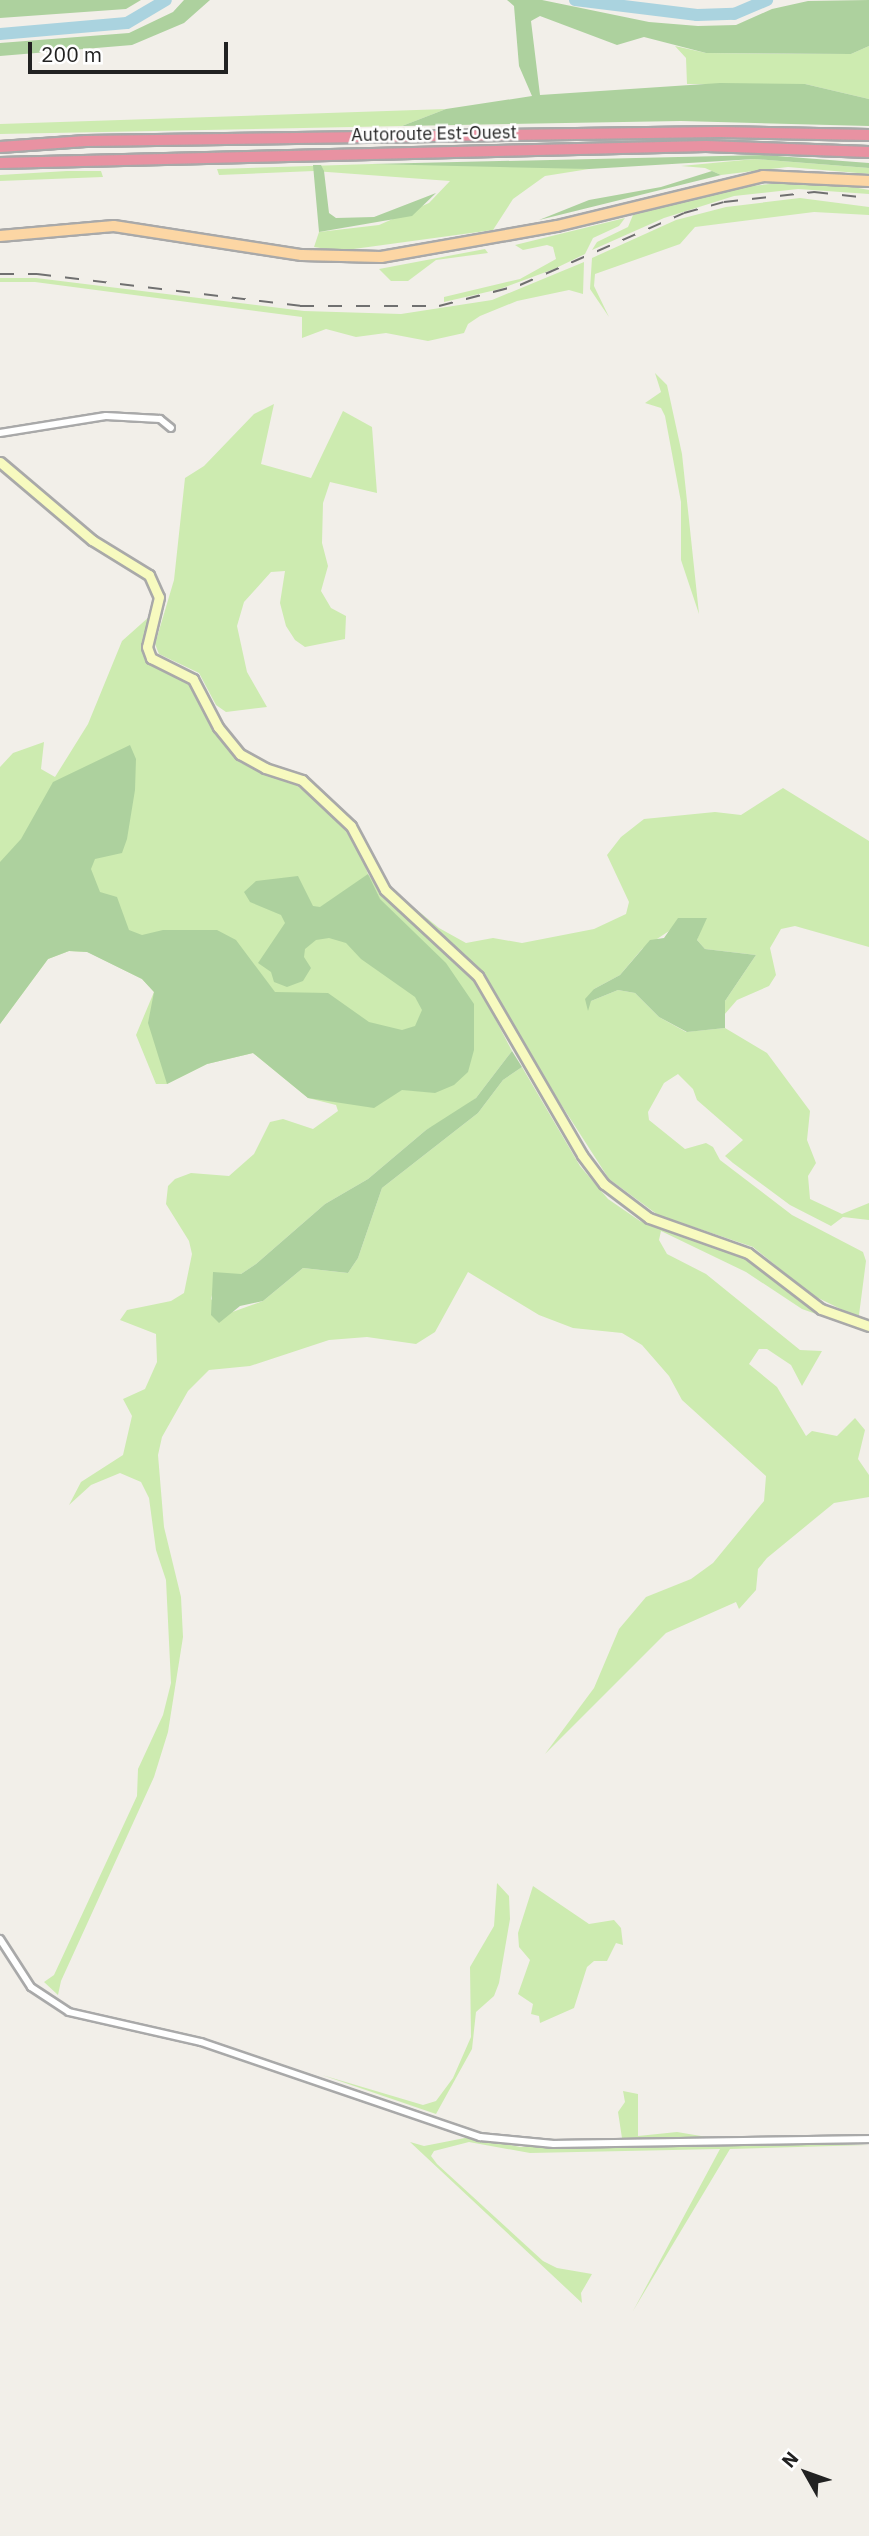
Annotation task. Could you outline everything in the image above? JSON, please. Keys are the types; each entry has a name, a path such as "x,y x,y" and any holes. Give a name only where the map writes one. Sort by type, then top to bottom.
{"highway":[{"name":"Autoroute Est-Ouest","path":"0,147 86,141 757,131 869,135"},
{"name":"Autoroute Est-Ouest","path":"0,163 679,147 869,152"}],"main road":[{"path":"0,236 114,226 354,259 490,240 763,176 869,181"}],"street":[{"path":"0,433 106,416 160,419 171,428"},
{"path":"0,462 92,540 149,575 159,597 147,647 151,658 193,679 218,727 240,754 265,768 302,780 351,826 392,897 478,976 582,1155 604,1184 649,1218 748,1253 821,1309 869,1326"},
{"path":"0,1939 31,1987 69,2012 201,2042 480,2137 554,2144 869,2139"}],"green space":[{"path":"0,0 141,0 126,9 0,18"},
{"path":"184,0 210,0 184,23 132,45 0,56 0,43 129,33 173,12"},
{"path":"507,0 542,0 649,22 698,26 736,25 772,9 808,1 869,0 869,46 851,54 706,53 644,37 617,45 540,16 531,21 540,95 720,83 805,84 869,99 869,126 681,121 402,126 446,109 532,96 519,66 514,6"},
{"path":"675,46 706,53 851,54 869,46 869,99 805,84 687,84 686,58"},
{"path":"446,109 402,126 0,134 0,124"},
{"path":"764,155 869,163 869,168 755,159 589,169 372,164"},
{"path":"755,159 869,168 869,174 788,167 721,175 705,168 681,166"},
{"path":"372,164 555,166 589,169 545,176 513,199 493,230 339,251 314,247 319,232 379,225 429,203 450,181 314,171 219,175 217,169"},
{"path":"313,165 321,165 324,171 329,213 336,218 374,217 436,193 412,216 319,232"},
{"path":"101,171 103,177 0,181 0,175"},
{"path":"712,171 721,175 539,220 589,200 661,187"},
{"path":"791,182 853,187 869,190 869,194 798,189 734,196 664,218 592,250 597,242 628,227 633,215 740,187"},
{"path":"800,198 869,207 869,215 814,212 695,227 680,244 595,274 594,286 609,317 590,289 592,258 676,220 726,207"},
{"path":"625,218 619,226 593,238 585,254 554,269 500,289 444,302 444,297 520,279 556,259 553,247 547,245 523,250 515,245"},
{"path":"485,249 488,253 436,260 408,281 391,281 379,269"},
{"path":"584,262 583,294 569,290 517,301 480,316 468,324 464,333 428,341 386,333 356,337 326,329 302,338 302,317 35,282 0,282 0,278 36,278 304,311 401,314 492,300"},
{"path":"655,373 667,385 682,454 699,614 681,560 681,502 665,416 661,408 645,403 661,392"},
{"path":"274,404 261,464 311,478 343,411 372,427 377,493 330,482 323,503 322,543 328,566 321,591 331,608 346,616 345,639 305,647 295,640 286,626 280,603 285,571 271,572 244,602 237,626 247,672 267,707 226,712 216,705 199,673 159,654 155,644 174,580 185,478 204,466 254,414"},
{"path":"150,616 142,642 149,662 188,683 217,735 241,763 296,785 330,811 358,847 368,874 388,900 475,980 512,1051 476,1098 455,1115 426,1130 368,1179 325,1204 256,1264 241,1274 216,1279 211,1299 224,1315 263,1301 303,1268 348,1273 358,1258 382,1188 478,1113 503,1080 522,1067 580,1166 608,1199 640,1221 745,1259 802,1303 836,1321 802,1309 746,1272 661,1231 659,1240 667,1254 706,1274 800,1350 822,1351 802,1386 791,1365 767,1349 759,1349 749,1364 777,1387 806,1436 812,1431 837,1436 855,1418 865,1430 858,1459 869,1475 869,1497 834,1503 767,1558 758,1569 756,1590 739,1609 736,1602 666,1633 545,1754 594,1688 619,1629 646,1597 691,1579 713,1563 764,1501 766,1476 682,1400 669,1376 642,1345 622,1333 573,1328 539,1315 468,1272 435,1332 416,1344 367,1337 329,1340 250,1366 209,1370 188,1391 162,1437 158,1455 164,1527 181,1597 183,1637 168,1732 154,1777 61,1981 58,1995 44,1982 54,1975 137,1796 138,1769 163,1715 171,1683 166,1580 156,1550 149,1498 141,1482 120,1473 91,1485 69,1505 81,1482 123,1455 132,1416 123,1399 145,1389 157,1362 156,1334 120,1320 127,1310 171,1301 184,1293 192,1254 189,1241 166,1204 168,1186 175,1179 191,1173 229,1176 254,1154 270,1122 283,1119 313,1129 338,1111 336,1105 308,1098 253,1053 207,1064 167,1084 156,1084 136,1035 154,992 142,979 88,952 69,951 48,959 0,1024 0,767 13,753 44,742 41,769 55,777 88,724 122,641"},
{"path":"130,745 136,759 135,790 127,839 122,853 95,859 91,869 100,892 117,897 129,930 142,935 163,930 217,930 236,940 275,992 328,993 369,1022 402,1030 415,1026 422,1010 415,997 361,959 346,943 329,938 316,940 305,949 304,957 311,968 303,981 287,987 274,982 271,972 258,963 285,923 281,915 250,902 244,892 256,881 298,876 313,906 320,907 368,874 380,899 446,963 474,1004 474,1050 468,1072 454,1085 435,1093 402,1090 374,1108 308,1098 253,1053 207,1064 167,1084 148,1023 154,992 142,979 87,952 69,951 48,959 0,1024 0,862 21,839 53,782"},
{"path":"783,788 869,841 869,947 795,926 781,929 770,948 776,975 769,986 737,1000 724,1015 725,1001 756,955 705,949 697,940 700,931 672,929 642,949 620,975 594,989 591,1001 618,990 635,993 659,1017 686,1032 725,1028 767,1053 810,1111 807,1140 816,1163 808,1176 810,1199 842,1214 869,1203 869,1220 843,1217 831,1226 790,1205 733,1163 725,1156 743,1140 697,1100 693,1089 678,1074 664,1083 648,1112 649,1120 685,1149 706,1143 713,1147 720,1160 792,1215 863,1252 866,1261 859,1315 855,1316 812,1295 753,1247 658,1215 609,1179 537,1067 483,972 389,887 439,928 466,943 493,938 522,943 594,929 626,914 629,902 607,855 621,837 644,819 715,812 741,815"},
{"path":"678,918 707,918 697,940 705,949 756,955 725,1001 725,1028 687,1032 659,1017 635,993 618,990 591,1001 588,1011 585,999 594,989 620,975 650,940 664,938"},
{"path":"512,1051 522,1067 503,1080 478,1113 382,1188 358,1258 348,1273 303,1268 263,1301 240,1306 219,1323 211,1315 213,1272 241,1274 256,1264 325,1204 368,1179 426,1130 476,1098"},
{"path":"497,1883 509,1896 510,1919 499,1983 494,1996 476,2012 472,2049 436,2114 322,2075 423,2105 436,2101 453,2078 471,2037 470,1967 494,1926"},
{"path":"533,1886 589,1924 614,1920 621,1928 623,1945 616,1943 607,1961 594,1961 587,1967 574,2008 540,2023 539,2016 531,2014 533,2004 518,1994 530,1960 519,1947 518,1933"},
{"path":"623,2091 638,2094 638,2136 677,2132 707,2137 622,2138 618,2112 625,2102"},
{"path":"470,2137 520,2147 778,2143 869,2145 730,2149 633,2311 720,2149 530,2153 469,2142 434,2151 431,2156 437,2164 543,2261 557,2268 592,2274 581,2293 582,2303 410,2142 424,2146"}],"waterway":[{"path":"0,34 127,23 166,0"},
{"path":"575,0 697,15 734,14 767,0"}],"railway":[{"path":"0,274 37,274 300,306 439,306 520,285 684,213 724,202 814,192 869,198"}]}
